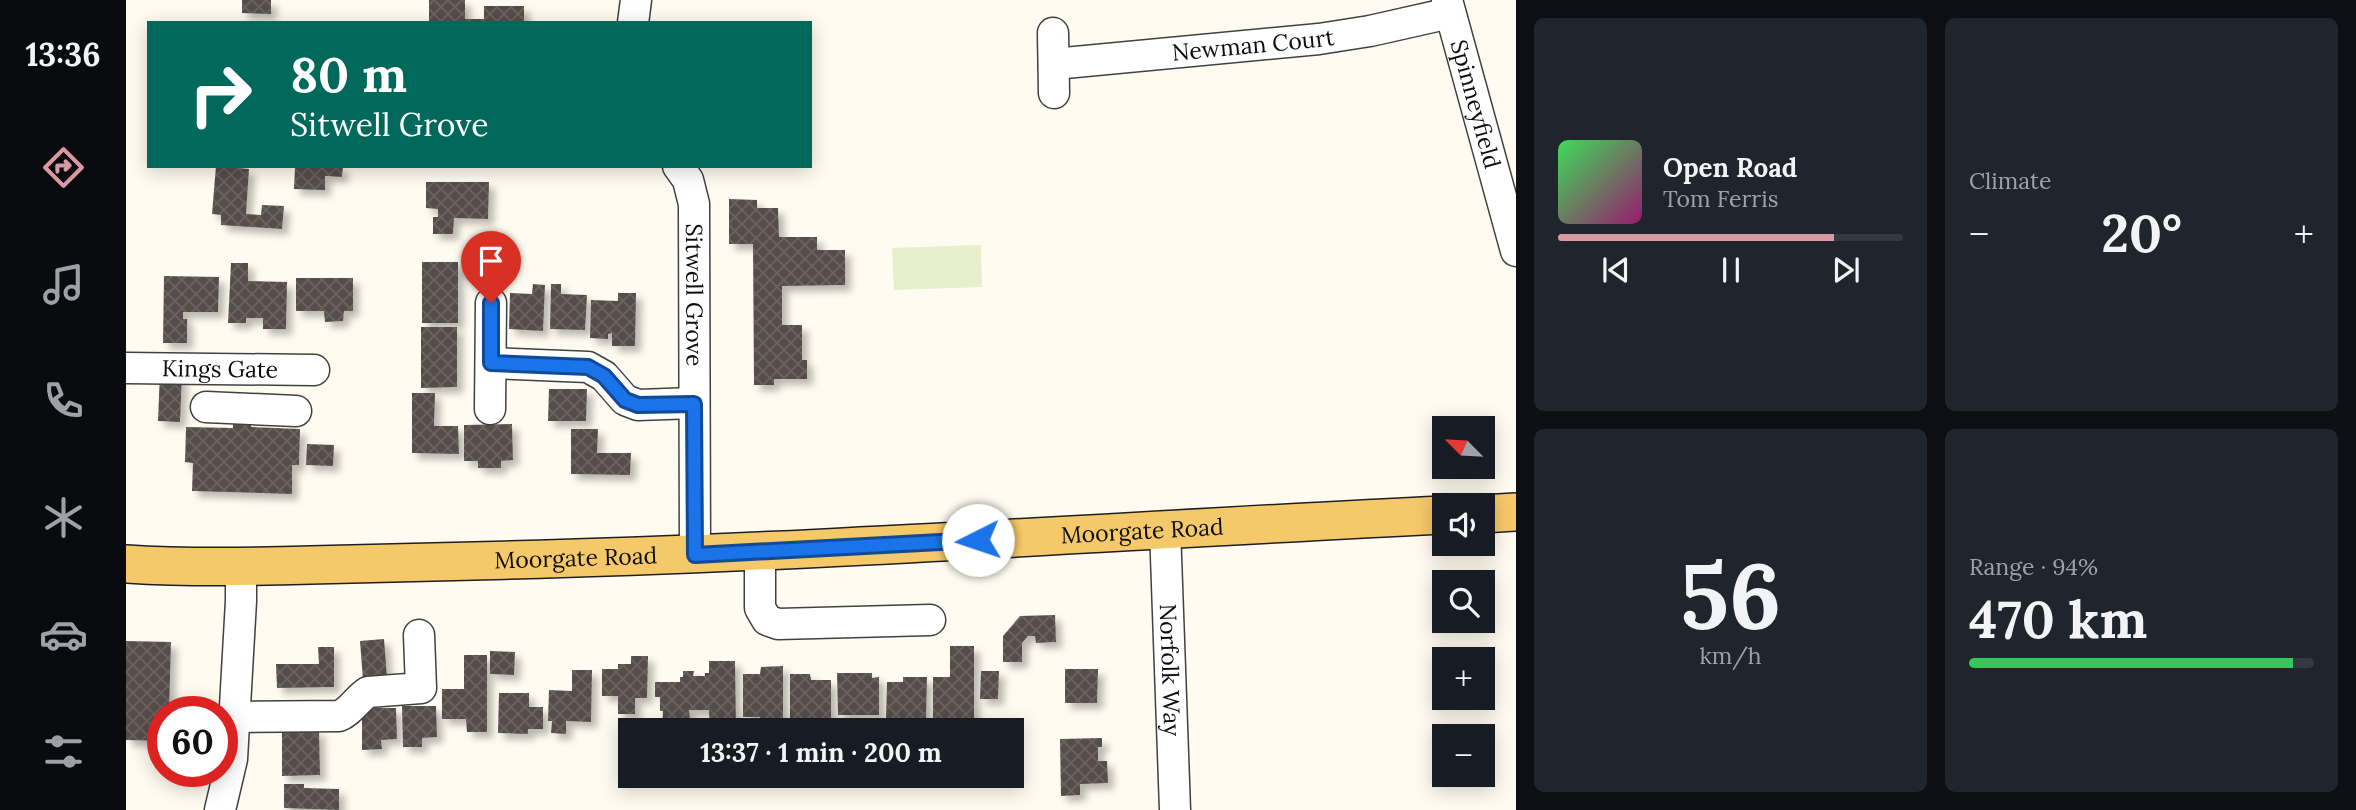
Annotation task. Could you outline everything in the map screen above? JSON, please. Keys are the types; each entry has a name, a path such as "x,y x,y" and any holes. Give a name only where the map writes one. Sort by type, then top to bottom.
{"main road":[{"path":"1495,513 1516,512"},
{"name":"Moorgate Road","path":"126,564 241,567 695,555 1432,516"}],"street":[{"path":"633,21 636,0"},
{"name":"Newman Court","path":"1053,33 1054,78 1370,31 1449,6"},
{"name":"Spinneyfield","path":"1449,6 1516,251"},
{"name":"Sitwell Grove","path":"679,168 688,180 694,204 695,555"},
{"path":"490,409 491,303"},
{"path":"491,363 588,367 604,376 625,400 638,405 694,404"},
{"name":"Kings Gate","path":"126,368 314,370"},
{"path":"248,410 249,369"},
{"path":"206,407 296,411"},
{"name":"Norfolk Way","path":"1165,528 1175,810"},
{"path":"760,552 760,608 767,620 778,624 930,620"},
{"path":"234,696 241,567"},
{"path":"238,717 339,716 346,713 368,692 421,688 419,635"},
{"path":"220,810 225,787"}],"green space":[{"path":"981,245 982,287 894,290 892,248"}],"building":[{"path":"242,0 271,0 271,14 242,13"},
{"path":"429,0 465,0 465,19 484,19 484,6 524,6 524,21 429,21"},
{"path":"216,168 249,169 246,214 261,215 262,205 284,206 282,229 221,225 221,215 212,214"},
{"path":"295,168 343,168 342,177 325,176 325,190 294,189"},
{"path":"426,182 489,182 488,219 454,218 453,234 433,234 433,217 438,217 438,209 426,208"},
{"path":"729,199 757,200 757,208 778,208 779,237 817,237 817,250 845,250 845,285 782,286 782,325 802,325 802,360 807,360 807,379 774,379 774,385 754,385 753,244 729,244"},
{"path":"422,262 458,262 458,323 422,323"},
{"path":"231,263 248,263 248,281 287,282 286,329 263,329 263,318 246,318 246,323 228,323"},
{"path":"164,276 219,277 218,312 183,312 183,319 187,319 187,343 163,343"},
{"path":"296,278 353,278 353,311 344,311 343,321 325,322 324,311 296,311"},
{"path":"533,284 545,285 543,331 509,329 510,293 532,294"},
{"path":"551,284 561,284 561,294 587,295 585,330 550,329"},
{"path":"618,293 636,293 635,346 612,346 612,333 608,334 608,339 590,338 591,300 618,301"},
{"path":"421,327 457,327 457,387 421,388"},
{"path":"160,372 182,373 180,422 158,421"},
{"path":"549,389 587,389 586,421 548,421"},
{"path":"412,393 435,393 434,426 458,426 459,454 412,453"},
{"path":"233,423 251,423 251,427 300,429 299,465 292,465 292,494 192,491 193,463 185,462 186,427 233,428"},
{"path":"512,424 513,460 501,461 501,468 478,468 478,461 464,461 464,425"},
{"path":"571,429 598,429 597,453 631,453 630,475 571,474"},
{"path":"307,444 334,445 333,466 306,465"},
{"path":"1055,615 1056,642 1036,643 1035,636 1028,636 1022,643 1022,662 1003,662 1003,636 1020,616"},
{"path":"384,639 387,678 363,680 360,641"},
{"path":"126,641 171,642 169,696 147,696 147,741 126,740"},
{"path":"950,646 974,646 974,718 933,718 933,677 950,677"},
{"path":"318,647 334,647 334,687 277,688 276,664 319,664"},
{"path":"490,651 515,652 514,675 490,674"},
{"path":"464,655 487,655 487,732 467,732 466,719 442,719 442,689 464,689"},
{"path":"631,656 648,656 647,698 635,698 635,714 618,714 618,696 602,696 602,669 618,669 618,664 631,664"},
{"path":"709,661 735,661 736,718 709,718 709,710 689,710 690,718 663,718 660,697 655,697 655,682 680,682 683,671 694,671 693,676 705,676 705,673 709,673"},
{"path":"783,666 783,718 743,717 743,674 760,674 761,667"},
{"path":"1065,669 1098,669 1097,703 1065,703"},
{"path":"572,670 592,670 591,722 566,721 566,734 551,733 552,721 548,721 549,690 572,691"},
{"path":"981,671 999,671 998,699 980,699"},
{"path":"837,673 872,673 872,678 879,677 879,715 838,715"},
{"path":"790,674 810,674 811,680 831,680 831,718 790,718"},
{"path":"903,677 927,677 926,718 886,718 887,682 903,682"},
{"path":"499,693 529,693 529,707 543,707 543,729 528,729 528,734 498,733"},
{"path":"402,706 436,706 437,737 422,738 422,747 403,747"},
{"path":"362,708 396,708 397,739 381,740 382,749 362,750"},
{"path":"319,730 320,775 282,776 282,731"},
{"path":"1102,738 1102,747 1098,747 1098,761 1107,761 1108,783 1080,784 1080,795 1061,796 1060,739"},
{"path":"284,784 304,784 304,788 339,789 339,810 284,808"}],"route":[{"path":"491,303 491,363 588,367 604,376 625,400 638,405 694,404 695,555 978,540"}]}
